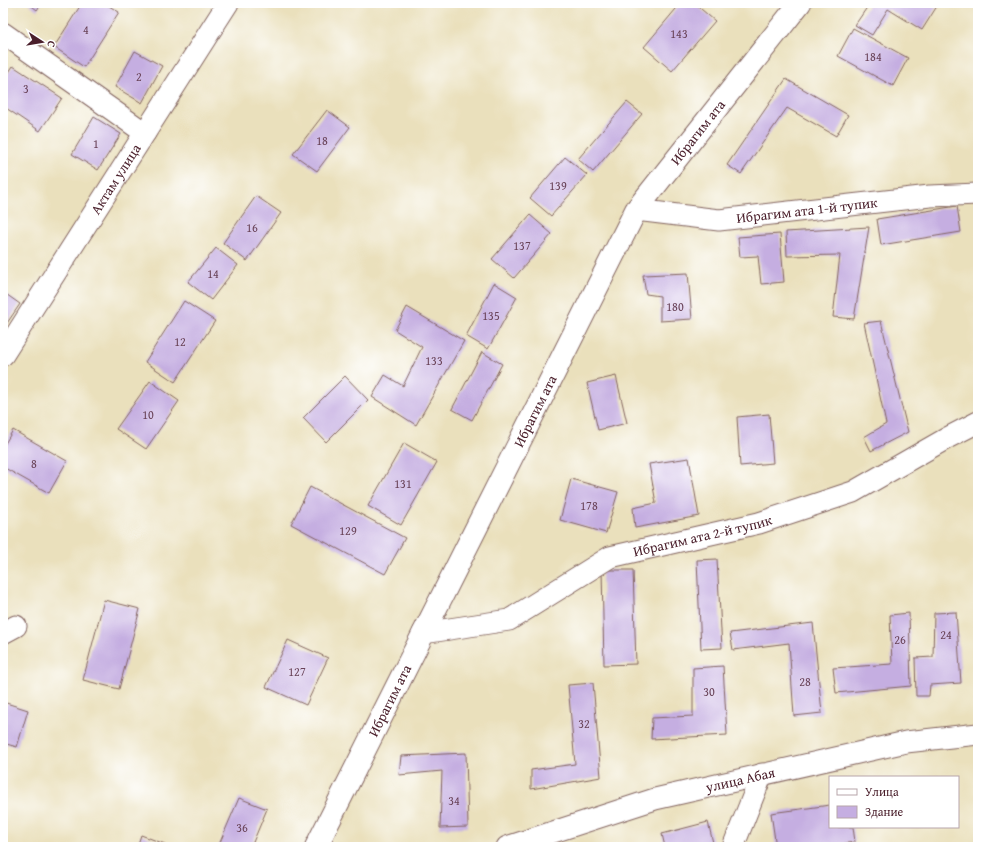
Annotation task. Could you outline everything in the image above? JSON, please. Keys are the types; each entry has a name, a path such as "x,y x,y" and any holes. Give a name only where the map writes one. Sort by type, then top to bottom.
{"street":[{"name":"Актам улица","path":"3,355 228,3"},
{"name":"Ибрагим ата","path":"316,847 636,210 800,3"},
{"path":"3,33 145,133"},
{"name":"Ибрагим ата 1-й тупик","path":"636,210 719,220 930,196 978,194"},
{"name":"Ибрагим ата 2-й тупик","path":"423,633 509,620 610,557 759,523 853,492 978,422"},
{"name":"улица Абая","path":"507,847 655,798 906,742 978,734"},
{"path":"733,847 762,774"}],"building":[{"path":"28,3 42,3 37,10"},
{"path":"82,3 104,3 119,12 84,67 54,47"},
{"path":"681,3 694,3 715,21 672,71 644,47"},
{"path":"870,3 939,3 922,30 888,9 872,35 855,25"},
{"path":"853,28 908,58 893,86 838,56"},
{"path":"135,51 162,66 142,103 115,87"},
{"path":"13,66 62,98 40,131 3,106 3,81"},
{"path":"786,79 848,115 836,136 787,108 741,174 727,165"},
{"path":"627,102 642,114 593,172 578,159"},
{"path":"327,110 350,127 317,171 293,154"},
{"path":"94,117 121,134 98,170 72,154"},
{"path":"565,157 587,175 551,216 530,198"},
{"path":"256,196 281,213 247,261 223,243"},
{"path":"957,206 961,232 881,245 877,219"},
{"path":"530,215 552,234 514,278 492,259"},
{"path":"869,227 854,319 833,317 840,255 787,256 786,232"},
{"path":"780,234 784,282 761,284 758,256 740,257 738,237"},
{"path":"216,248 238,265 211,300 188,282"},
{"path":"688,273 692,319 660,321 660,296 646,294 643,275"},
{"path":"494,283 517,297 488,349 466,336"},
{"path":"3,292 20,304 3,329"},
{"path":"184,301 215,321 175,382 145,362"},
{"path":"407,307 464,341 416,425 372,397 385,375 403,386 422,347 395,330"},
{"path":"881,321 908,432 871,451 864,437 886,424 864,323"},
{"path":"482,352 502,364 472,420 452,409"},
{"path":"345,376 368,400 326,442 303,418"},
{"path":"616,376 627,423 598,430 587,383"},
{"path":"150,381 179,401 146,449 116,429"},
{"path":"769,414 773,463 740,466 737,417"},
{"path":"13,430 67,461 49,493 3,467 3,447"},
{"path":"404,443 437,462 401,525 368,506"},
{"path":"689,458 699,516 635,528 633,508 656,503 649,464"},
{"path":"571,479 618,492 606,533 560,520"},
{"path":"310,487 405,538 385,574 291,524"},
{"path":"717,559 722,648 701,649 697,560"},
{"path":"602,570 633,570 636,664 604,665"},
{"path":"104,600 140,609 119,689 83,680"},
{"path":"956,612 961,683 930,685 929,696 916,696 915,658 933,657 934,613"},
{"path":"909,613 911,686 836,693 833,668 892,664 890,615"},
{"path":"813,623 822,713 794,716 789,643 733,650 730,633"},
{"path":"288,640 328,658 306,705 266,687"},
{"path":"723,666 727,735 651,739 652,718 693,716 693,668"},
{"path":"593,683 601,777 531,789 531,770 575,764 568,685"},
{"path":"3,702 28,710 17,747 3,743"},
{"path":"466,753 468,827 440,828 442,771 399,775 401,756"},
{"path":"239,798 267,809 251,847 218,847"},
{"path":"829,805 829,828 853,828 855,842 817,847 776,847 771,813"},
{"path":"708,822 714,847 665,847 662,834"},
{"path":"141,835 165,844 164,847 137,847"}]}
